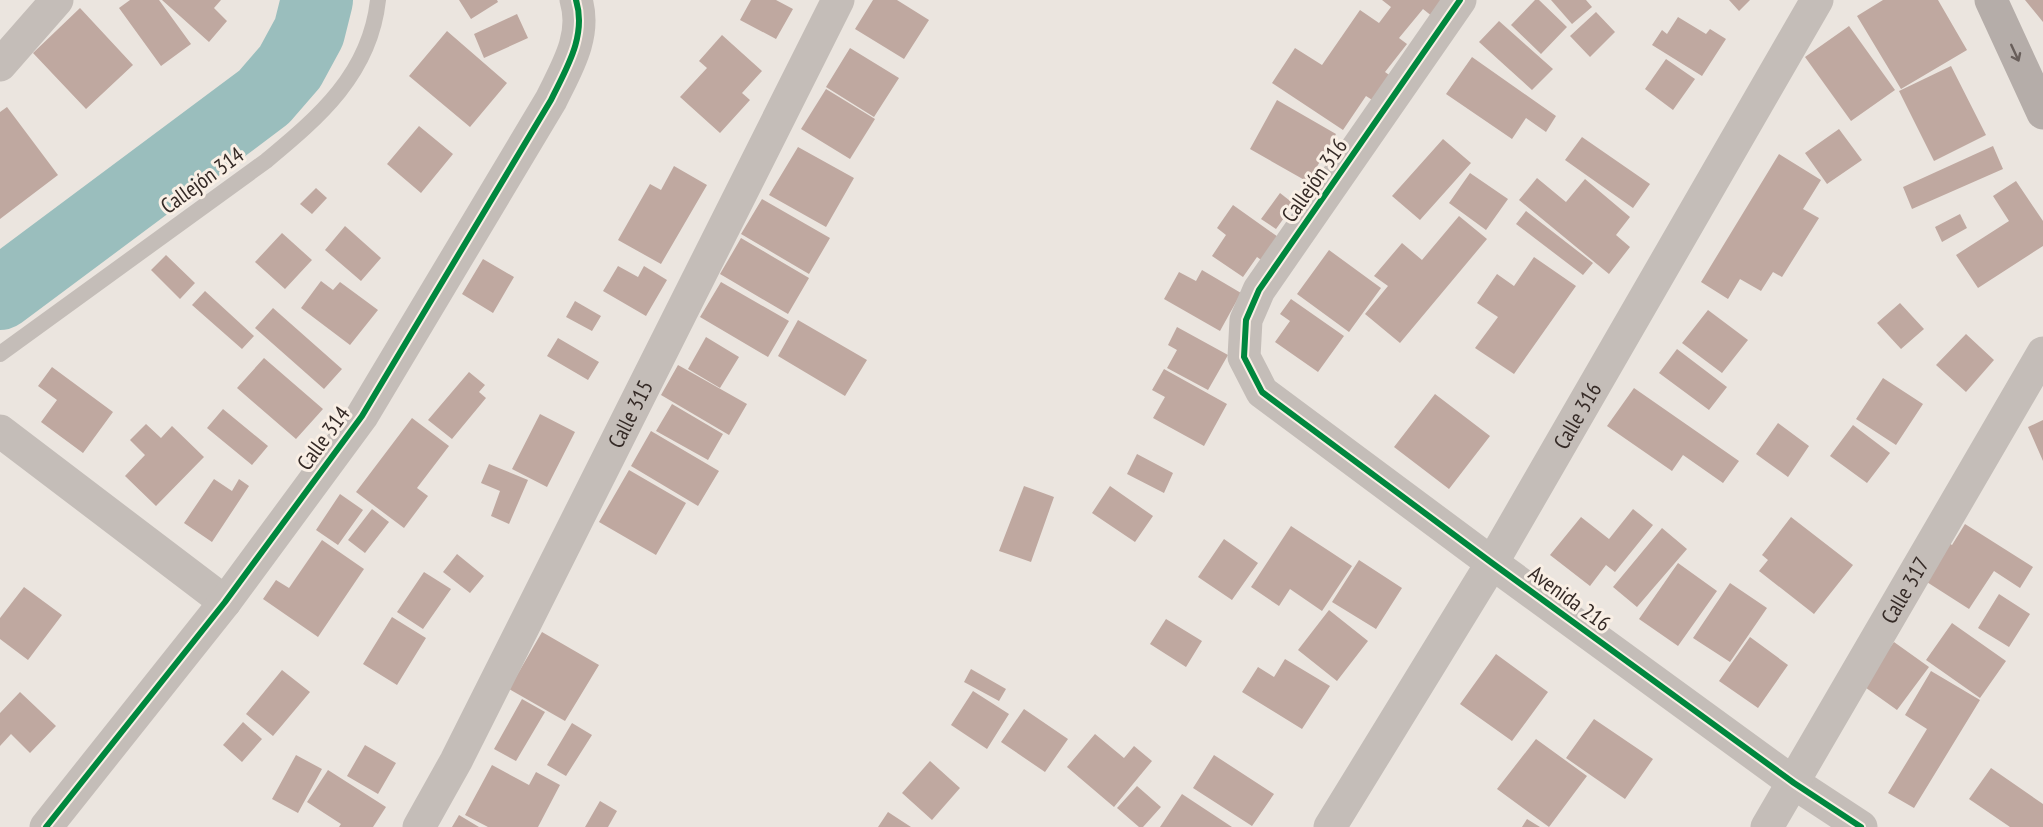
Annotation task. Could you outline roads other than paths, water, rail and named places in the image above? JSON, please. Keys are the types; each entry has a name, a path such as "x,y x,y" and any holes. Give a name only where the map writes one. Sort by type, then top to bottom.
{"street":[{"path":"0,65 57,0"},
{"name":"Calle 314","path":"46,827 225,602 362,416 551,100 579,37 576,0"},
{"name":"Calle 315","path":"419,827 462,750 838,0"},
{"name":"Callejón 316","path":"1262,392 1244,357 1246,320 1259,290 1460,0"},
{"name":"Calle 316","path":"1330,827 1492,563 1817,0"},
{"path":"1991,0 2043,114"},
{"name":"Calle 317","path":"1767,827 2043,353"},
{"name":"Avenida 216","path":"1262,392 1794,783 1862,827"},
{"path":"0,431 225,602"}],"lane":[{"name":"Callejón 314","path":"0,354 266,161 304,129 345,87 366,49 378,0"}],"waterway":[{"path":"0,294 264,97 290,67 309,32 317,0"}]}
